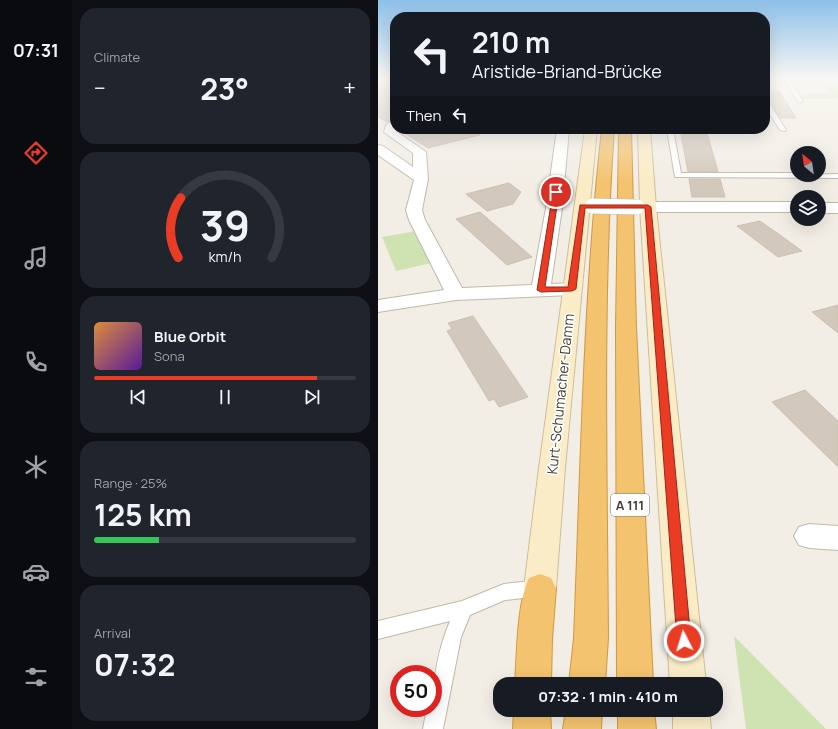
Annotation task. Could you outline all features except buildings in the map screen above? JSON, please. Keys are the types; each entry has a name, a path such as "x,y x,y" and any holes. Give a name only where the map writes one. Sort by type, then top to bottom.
{"highway":[{"name":"A 111","path":"588,677 591,638 597,312 602,195 608,134"},
{"name":"A 111","path":"625,134 626,327 635,677"},
{"path":"533,677 540,588"},
{"path":"532,717 532,729"},
{"path":"582,729 583,717"},
{"path":"636,717 637,729"}],"main road":[{"name":"Kurt-Schumacher-Damm","path":"540,588 572,289 588,206 591,134"},
{"path":"644,134 643,207 687,677"},
{"path":"691,717 692,729"}],"street":[{"path":"378,129 390,125"},
{"path":"393,134 419,152 421,179 414,210 417,220 456,294"},
{"path":"541,290 554,208 562,134"},
{"path":"378,149 421,179"},
{"path":"588,206 790,208"},
{"path":"826,208 838,208"},
{"path":"378,306 456,294 572,289"},
{"path":"809,536 838,538"}],"lane":[{"path":"772,113 783,130"},
{"path":"671,134 678,175 838,176"},
{"path":"378,630 463,609 504,592 540,588"},
{"path":"433,729 452,637 463,609"}],"green space":[{"path":"416,231 432,263 396,271 382,237"},
{"path":"734,636 826,729 746,729"}],"route":[{"path":"556,192 541,290 572,289 582,206 648,207 684,641"}]}
